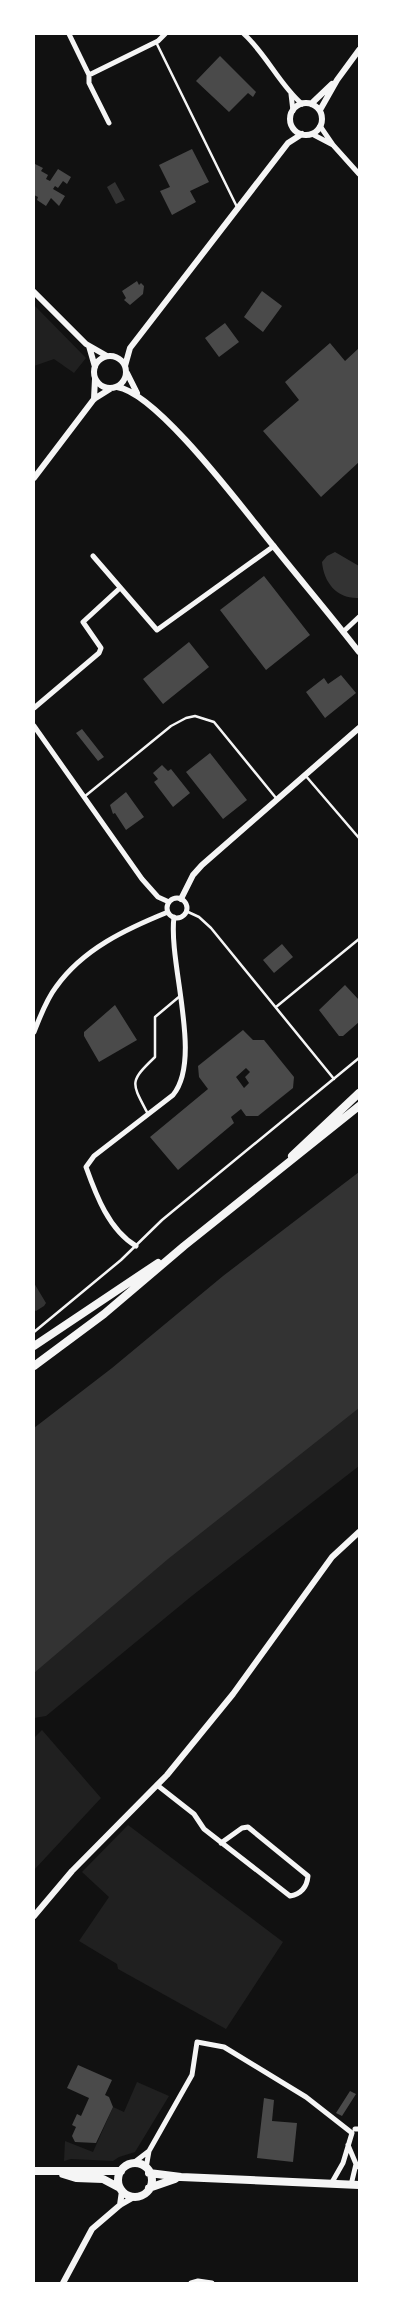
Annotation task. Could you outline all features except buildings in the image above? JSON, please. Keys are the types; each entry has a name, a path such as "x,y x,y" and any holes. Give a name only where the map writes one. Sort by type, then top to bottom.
{"main road":[{"path":"263,1183 359,1093"},
{"path":"34,1366 128,1295 184,1246 359,1106"},
{"path":"34,1346 184,1246"},
{"path":"121,2190 118,2176 121,2171 132,2164 139,2164 148,2171 182,2177 355,2185"},
{"path":"34,2171 121,2171"},
{"path":"58,2172 76,2178 103,2179 134,2197 143,2195 149,2188 151,2181 148,2171"},
{"path":"149,2188 182,2177"}],"street":[{"path":"69,34 89,75 89,83 108,124"},
{"path":"89,75 156,42 165,34"},
{"path":"244,34 262,52 291,93 302,104"},
{"path":"312,134 320,126 322,120 320,110 337,80 359,50"},
{"path":"311,104 337,80"},
{"path":"291,93 293,110 290,120 292,125 302,134"},
{"path":"293,110 302,104 311,104 320,110"},
{"path":"288,143 292,125"},
{"path":"320,126 333,146 359,174"},
{"path":"34,292 89,346 107,356 116,357 130,348 288,143 302,134 312,134 333,146"},
{"path":"89,346 95,367 94,399"},
{"path":"34,478 94,399 124,381 130,348"},
{"path":"95,367 98,361 107,356"},
{"path":"116,357 126,369 134,389 145,402"},
{"path":"95,379 100,385 132,391 174,428 206,462 359,652"},
{"path":"93,556 157,630 274,546"},
{"path":"34,708 100,652 101,648 83,626 83,622 120,588"},
{"path":"343,632 359,617"},
{"path":"34,726 151,890 168,902"},
{"path":"181,899 193,875 276,798 359,728"},
{"path":"168,902 173,899 181,899 186,904 186,911 180,917 174,917 168,912"},
{"path":"168,902 168,912"},
{"path":"34,1032 55,988 74,965 118,934 168,912"},
{"path":"136,1246 126,1240 116,1229 101,1202 86,1167 94,1156 172,1095 179,1087 183,1077 185,1062 181,994 175,948 172,940 174,917"},
{"path":"34,1916 72,1872 157,1785 233,1694 323,1569 343,1545 359,1532"},
{"path":"157,1785 194,1814 204,1830 290,1896 299,1893 306,1886 308,1876 248,1827 242,1828 221,1843"},
{"path":"132,2164 149,2150 192,2075 197,2042 224,2047 306,2097 352,2133 343,2163 331,2184"},
{"path":"348,2145 358,2166 355,2185"},
{"path":"148,2171 149,2150"},
{"path":"120,2205 121,2190"},
{"path":"63,2283 92,2229 120,2205 134,2197"},
{"path":"191,2283 212,2283"}],"lane":[{"path":"156,42 237,209"},
{"path":"84,797 171,726 186,718 196,716 214,722 276,798"},
{"path":"304,774 359,838"},
{"path":"186,911 204,920 334,1079"},
{"path":"276,1007 359,939"},
{"path":"148,1114 138,1096 136,1078 140,1069 155,1057 155,1017 181,994"},
{"path":"34,1332 121,1260 162,1220 359,1058"}],"shaded area":[{"path":"115,182 125,200 116,204 107,187"},
{"path":"34,305 86,358 74,373 54,359 34,366"},
{"path":"335,552 359,566 359,598 351,598 338,593 329,583 323,570 322,562 327,556"},
{"path":"359,1172 359,1408 168,1559 34,1673 34,1428 112,1368 223,1276"},
{"path":"34,1283 46,1303 36,1311 34,1310"},
{"path":"359,1314 359,1466 193,1595 46,1716 34,1718 34,1430"},
{"path":"42,1730 101,1798 34,1870 34,1738"},
{"path":"128,1825 283,1942 226,2029 118,1969 117,1964 79,1941 109,1897 82,1872"},
{"path":"137,2082 169,2096 135,2152 113,2161 71,2159 64,2161 65,2141 93,2152 113,2107 124,2112"}]}
